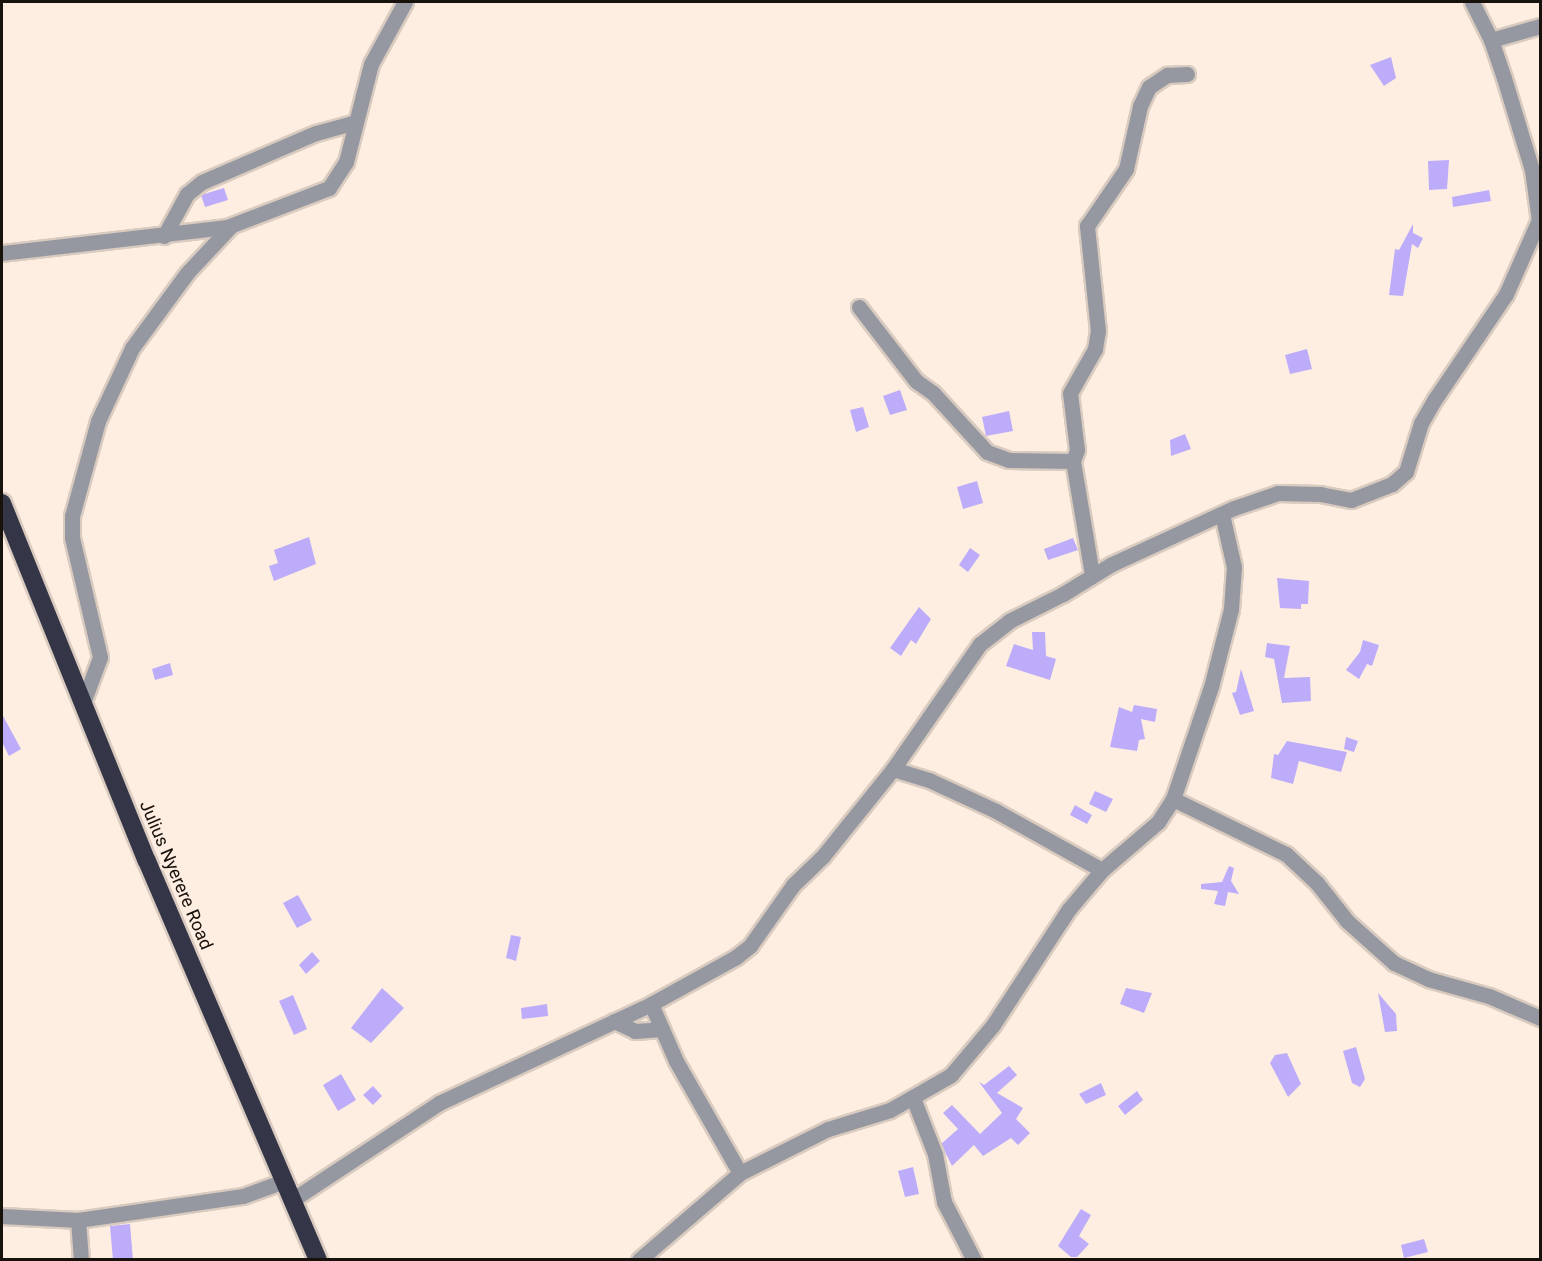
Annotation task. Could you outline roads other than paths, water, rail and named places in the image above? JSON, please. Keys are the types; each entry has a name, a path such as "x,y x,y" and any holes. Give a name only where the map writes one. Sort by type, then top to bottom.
{"highway":[{"name":"Julius Nyerere Road","path":"2,503 83,703 318,1260"}],"street":[{"path":"2,253 230,227 329,188 346,162 371,64 405,2"},
{"path":"292,1200 439,1103 651,1004 736,957 750,946 793,885 823,856 893,769 980,644 1009,621 1063,594 1092,575 1222,514 1278,493 1320,494 1351,500 1392,484 1406,472 1421,423 1506,294 1540,226 1532,170 1491,39 1472,2"},
{"path":"1491,39 1540,26"},
{"path":"1092,575 1073,461 1077,450 1070,393 1095,348 1098,331 1087,226 1118,187 1126,169 1140,106 1149,87 1167,75 1187,74"},
{"path":"164,236 187,194 202,182 316,133 356,122"},
{"path":"83,703 100,657 72,538 72,516 98,420 132,348 187,273 230,227"},
{"path":"859,307 916,381 933,393 987,452 1009,460 1073,461"},
{"path":"639,1260 740,1173 828,1129 890,1110 951,1075 986,1033 1069,909 1102,870 1158,822 1173,800 1211,687 1231,609 1234,567 1222,514"},
{"path":"893,769 929,780 996,811 1102,870"},
{"path":"1173,800 1287,854 1312,877 1347,921 1394,963 1428,979 1489,996 1540,1018"},
{"path":"651,1004 676,1061 740,1173"},
{"path":"614,1021 635,1031 662,1029"},
{"path":"914,1098 935,1154 944,1202 974,1260"},
{"path":"2,1216 78,1220 243,1196 284,1181"},
{"path":"78,1220 81,1260"}]}
